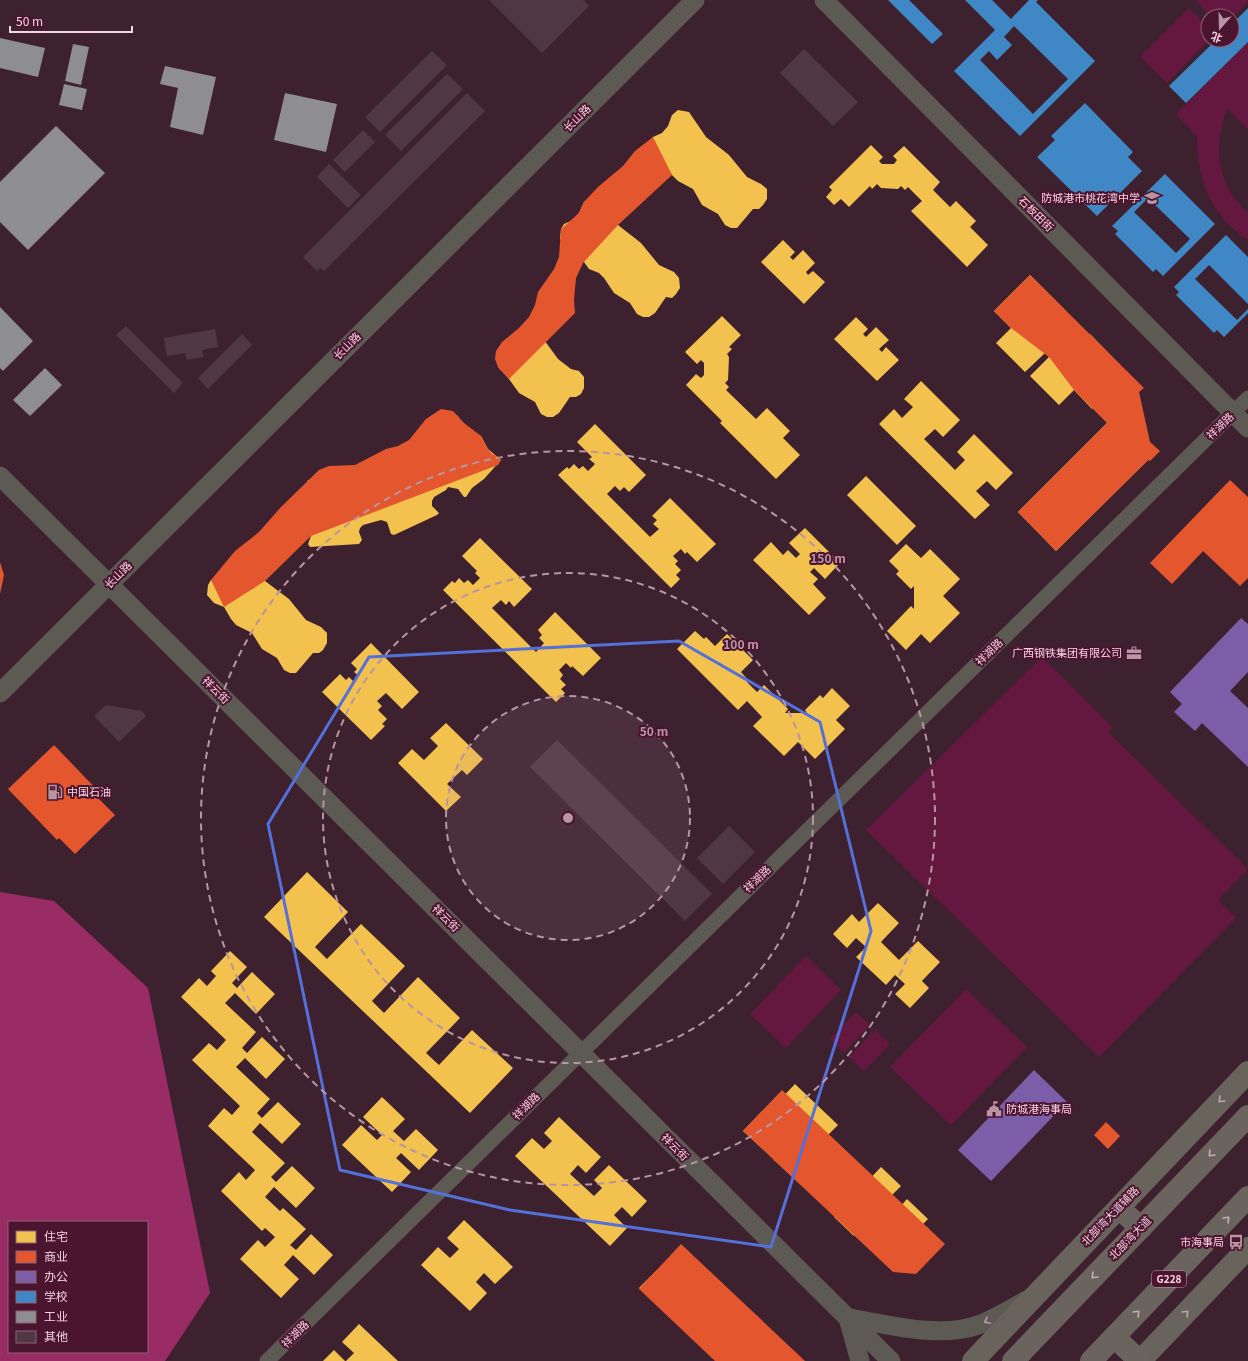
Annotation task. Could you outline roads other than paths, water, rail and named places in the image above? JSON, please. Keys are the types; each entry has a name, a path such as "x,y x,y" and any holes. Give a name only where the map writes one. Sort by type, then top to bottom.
{"highway":[{"name":"北部湾大道","path":"1013,1361 1248,1116"},
{"name":"G228","path":"1091,1361 1248,1197"},
{"path":"1119,1208 1140,1228"},
{"path":"1114,1337 1140,1361"}],"main road":[{"name":"北部湾大道辅路","path":"973,1361 1248,1072"},
{"path":"1140,1361 1248,1248"}],"street":[{"name":"长山路","path":"0,693 695,0"},
{"name":"石板田街","path":"824,0 1248,428"},
{"name":"祥湖路","path":"267,1361 580,1052 1248,398"},
{"name":"祥云街","path":"0,476 891,1361"},
{"path":"860,1361 848,1318 917,1329 951,1330 978,1325 1034,1296"}],"place":[{"name":"防城港市桃花湾中学","path":"1152,198"},
{"name":"广西钢铁集团有限公司","path":"1134,653"},
{"name":"中国石油","path":"55,792"},
{"name":"防城港海事局","path":"994,1109"},
{"name":"市海事局","path":"1236,1242"}]}
